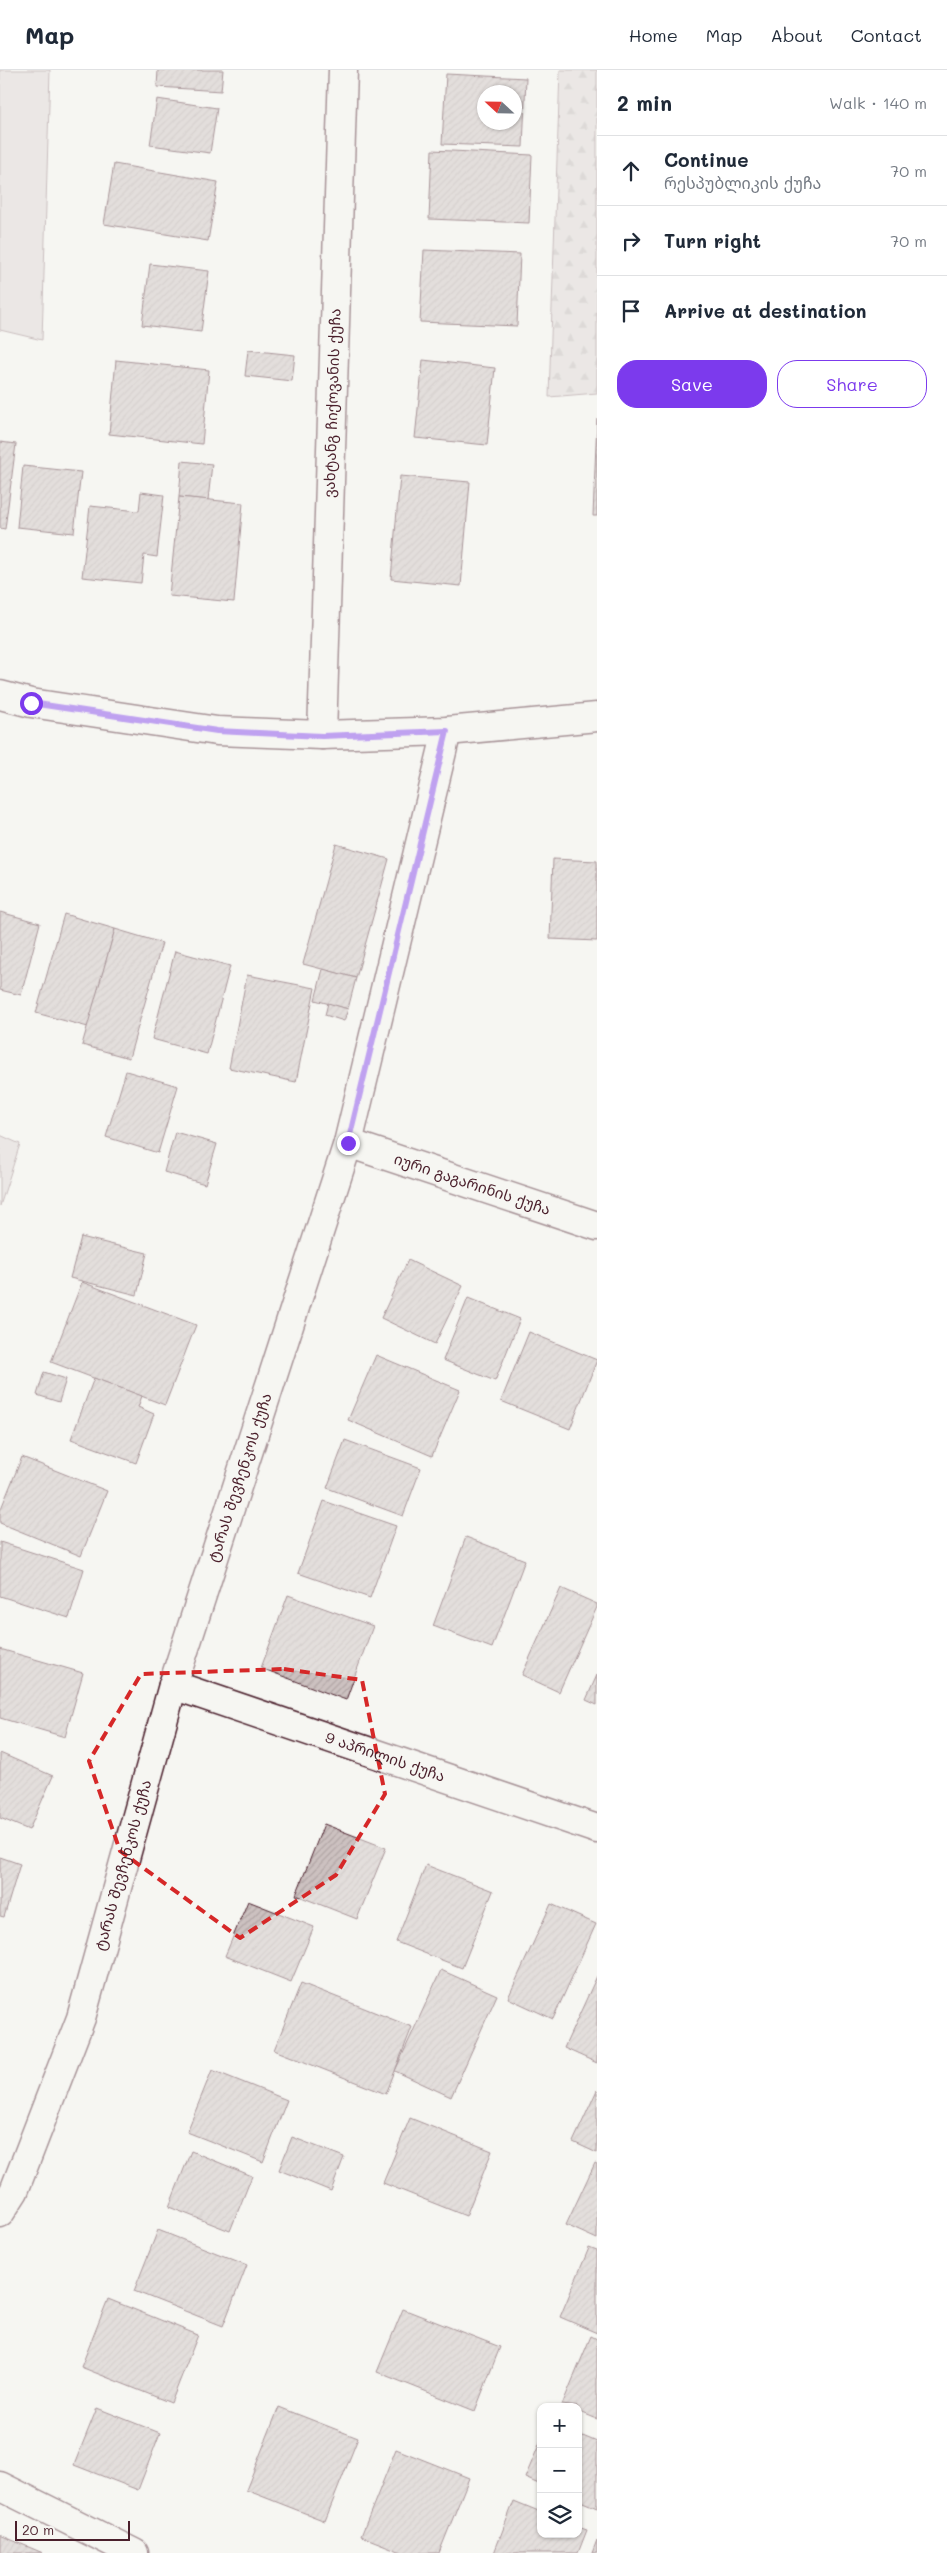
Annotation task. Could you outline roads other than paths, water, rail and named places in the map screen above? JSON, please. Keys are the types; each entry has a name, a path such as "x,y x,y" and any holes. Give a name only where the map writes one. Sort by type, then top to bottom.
{"street":[{"name":"ვახტანგ ჩიქოვანის ქუჩა","path":"322,736 343,70"},
{"path":"0,695 31,703 217,731 322,736 447,731 597,717"},
{"name":"ტარას შევჩენკოს ქუჩა","path":"0,2213 14,2191 81,2018 173,1685 348,1143 447,731"},
{"name":"იური გაგარინის ქუჩა","path":"348,1143 597,1226"},
{"name":"9 აპრილის ქუჩა","path":"173,1685 597,1829"},
{"path":"0,2486 134,2553"}]}
